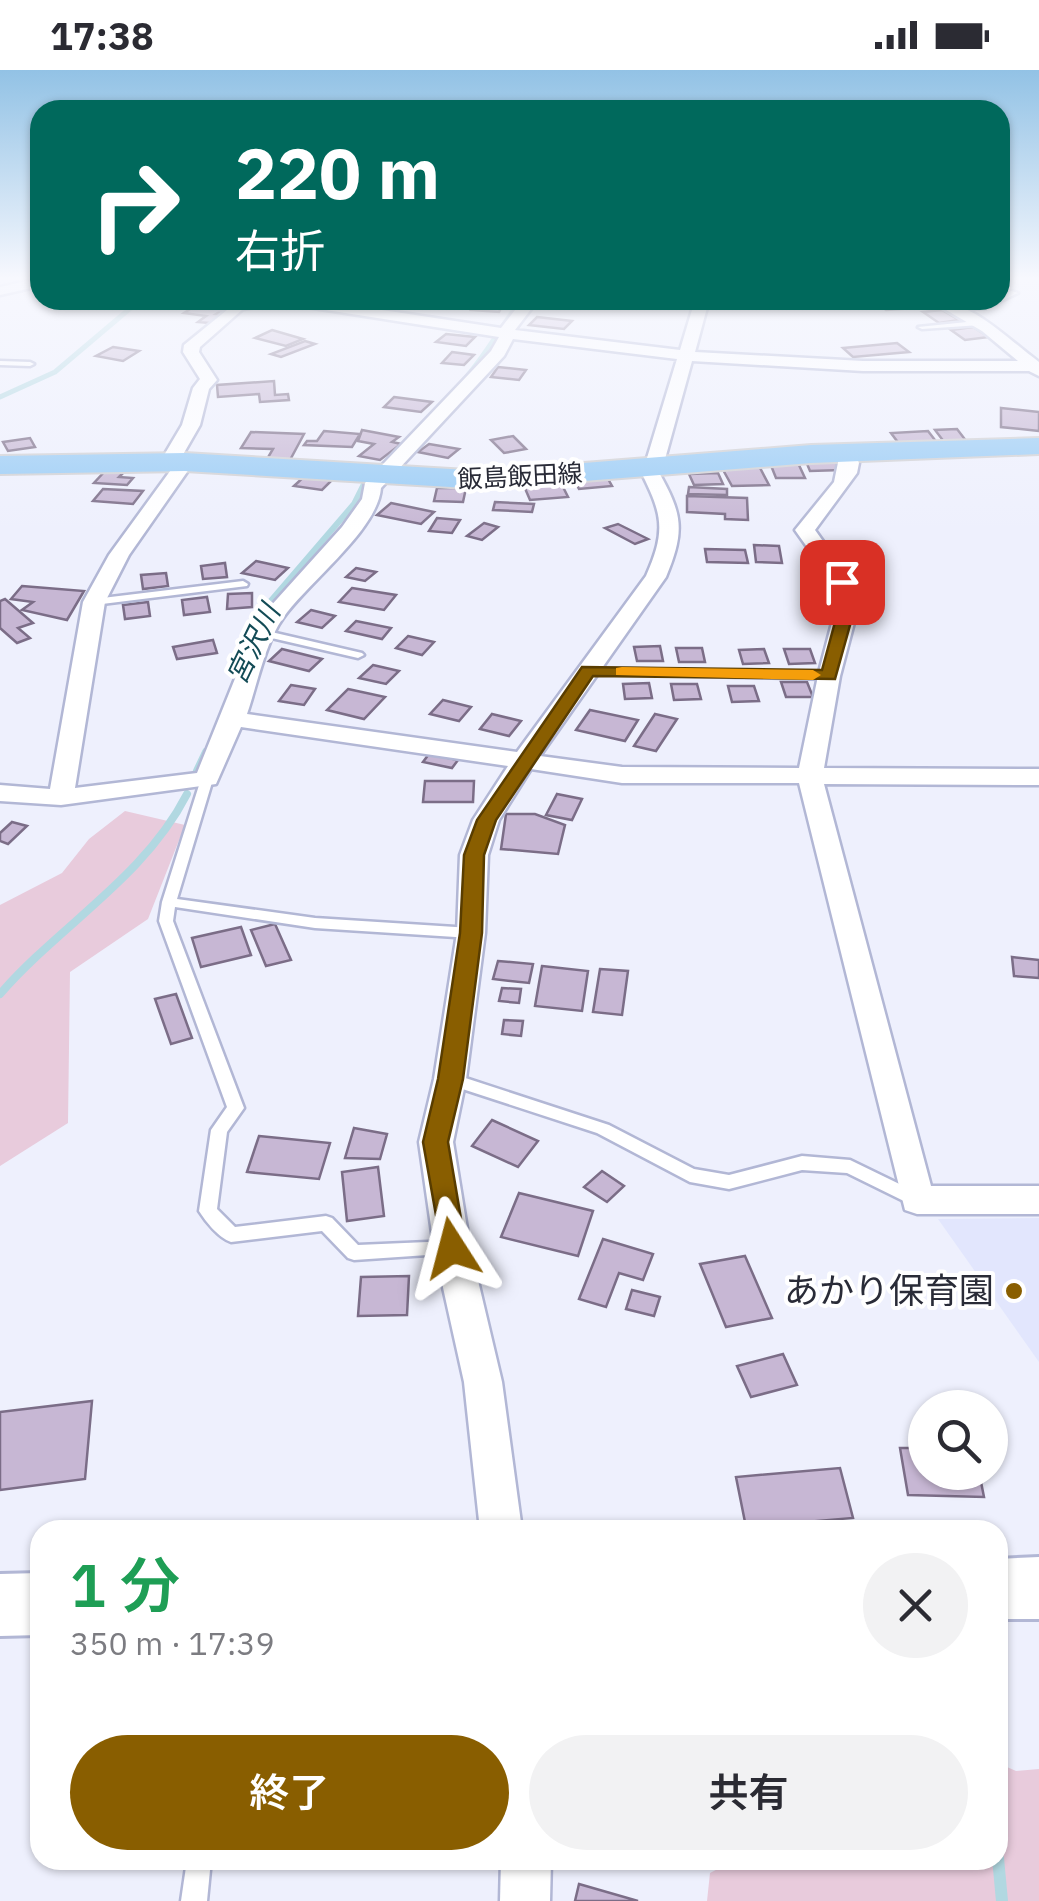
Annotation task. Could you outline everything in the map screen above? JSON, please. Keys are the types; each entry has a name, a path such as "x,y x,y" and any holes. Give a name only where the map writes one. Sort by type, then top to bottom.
{"main road":[{"name":"飯島飯田線","path":"0,465 177,462 484,480 847,452 1039,446"}],"street":[{"path":"60,797 94,602 118,555 177,462 201,388 209,380 198,362"},
{"path":"0,793 60,797 207,779 270,619 349,531 382,476 488,362"},
{"path":"500,1520 483,1382 452,1248 436,1142 450,1079 471,933 474,855 486,820 524,760 656,576 671,544 672,513 648,468 656,459 686,362"},
{"path":"787,362 872,368 1035,363"},
{"path":"847,452 852,464 850,475 812,516 805,530 842,582 849,600 829,676 810,777 917,1200 1039,1200"},
{"path":"233,719 622,775 1039,776"},
{"path":"1008,1589 1039,1588"},
{"path":"0,1605 30,1604"},
{"path":"525,1901 526,1870"}],"lane":[{"path":"0,363 30,364"},
{"path":"94,602 243,584"},
{"path":"267,634 358,655"},
{"path":"588,671 829,676"},
{"path":"207,779 168,902 166,921 236,1108 219,1130 208,1211 231,1235 326,1224 354,1253 452,1248"},
{"path":"168,902 316,923 471,933"},
{"path":"450,1079 603,1129 690,1176 729,1182 802,1163 850,1167 917,1200"},
{"path":"194,1901 198,1870"}],"shaded area":[{"path":"125,811 185,825 148,919 70,972 68,1123 0,1166 0,905 62,873 89,839"},
{"name":"あかり保育園","path":"1039,1218 1039,1362 938,1219"},
{"path":"1008,1767 1016,1771 1039,1769 1039,1901 707,1901 710,1873 1008,1870"}],"building":[{"path":"498,367 526,370 519,380 491,377"},
{"path":"274,381 275,395 288,394 289,400 260,402 259,394 218,397 217,385"},
{"path":"394,397 432,402 421,412 384,407"},
{"path":"1001,408 1039,412 1039,431 1001,427"},
{"path":"957,429 967,442 945,443 935,430"},
{"path":"362,430 399,437 392,442 401,444 380,460 359,456 374,444 358,441"},
{"path":"324,431 360,434 352,447 304,445 317,441"},
{"path":"928,431 938,444 900,445 891,433"},
{"path":"251,432 304,434 290,460 267,459 273,449 241,448"},
{"path":"513,436 526,449 504,453 491,440"},
{"path":"30,438 35,447 8,451 3,442"},
{"path":"429,444 459,449 448,458 418,452"},
{"path":"805,459 836,459 841,470 810,471"},
{"path":"770,463 798,463 805,478 776,478"},
{"path":"759,466 769,485 732,486 722,468"},
{"path":"106,470 125,471 119,477 133,478 127,485 94,483"},
{"path":"308,473 335,477 322,490 294,486"},
{"path":"718,473 723,484 694,485 689,474"},
{"path":"607,477 612,486 579,489 574,480"},
{"path":"561,483 568,497 530,500 524,486"},
{"path":"689,487 727,489 727,495 688,494"},
{"path":"437,488 466,488 463,502 434,501"},
{"path":"103,489 143,491 133,504 93,501"},
{"path":"687,496 747,498 748,520 687,512"},
{"path":"495,502 534,504 532,512 493,510"},
{"path":"391,503 434,512 421,524 377,515"},
{"path":"437,518 460,520 452,533 429,531"},
{"path":"484,523 498,527 482,540 467,536"},
{"path":"618,524 648,539 635,544 605,528"},
{"path":"754,545 779,546 782,563 756,562"},
{"path":"705,549 745,550 748,563 707,562"},
{"path":"256,561 288,568 275,580 242,573"},
{"path":"225,563 227,577 203,579 201,566"},
{"path":"356,568 376,572 365,581 346,577"},
{"path":"166,573 168,586 143,589 141,575"},
{"path":"22,586 84,591 67,620 22,610 33,602 11,599"},
{"path":"352,588 396,595 384,610 339,602"},
{"path":"252,593 252,607 227,609 228,594"},
{"path":"207,597 210,612 184,615 182,600"},
{"path":"5,599 33,623 18,628 30,638 17,643 0,628 0,601"},
{"path":"148,602 150,616 125,619 123,605"},
{"path":"311,610 335,616 322,628 297,622"},
{"path":"356,621 391,628 382,639 346,631"},
{"path":"408,636 434,642 422,655 396,648"},
{"path":"213,640 217,653 177,659 173,647"},
{"path":"660,646 663,661 637,661 634,647"},
{"path":"676,648 702,648 705,662 679,662"},
{"path":"282,649 322,659 309,671 269,661"},
{"path":"764,649 769,663 743,664 739,650"},
{"path":"784,649 810,649 815,663 789,664"},
{"path":"373,665 399,671 386,684 359,678"},
{"path":"781,682 807,682 813,697 786,697"},
{"path":"649,683 652,698 625,699 623,684"},
{"path":"671,684 697,684 701,699 674,700"},
{"path":"291,685 315,689 304,705 279,701"},
{"path":"728,686 754,686 759,701 732,702"},
{"path":"348,689 385,697 364,719 327,710"},
{"path":"443,700 471,707 459,721 430,714"},
{"path":"590,710 638,720 625,741 576,730"},
{"path":"492,714 521,721 509,736 480,729"},
{"path":"655,714 677,719 656,751 634,746"},
{"path":"429,754 458,760 452,768 423,762"},
{"path":"425,781 474,781 473,802 423,802"},
{"path":"557,794 582,799 572,820 546,815"},
{"path":"506,814 535,814 565,825 558,854 501,849"},
{"path":"12,822 27,826 8,844 0,841 0,833"},
{"path":"275,924 291,960 266,966 251,930"},
{"path":"241,927 251,955 201,967 192,938"},
{"path":"1012,957 1039,960 1039,978 1014,976"},
{"path":"498,961 533,964 529,983 493,979"},
{"path":"542,966 588,971 582,1011 535,1006"},
{"path":"600,969 628,971 622,1015 593,1012"},
{"path":"502,988 521,989 519,1003 499,1001"},
{"path":"176,994 192,1038 171,1044 155,999"},
{"path":"504,1020 523,1021 521,1036 502,1034"},
{"path":"492,1120 538,1141 518,1167 472,1146"},
{"path":"354,1128 387,1134 380,1159 345,1158"},
{"path":"259,1136 330,1143 319,1179 247,1172"},
{"path":"378,1167 384,1216 347,1221 342,1172"},
{"path":"602,1171 624,1186 607,1202 584,1187"},
{"path":"519,1193 593,1211 578,1256 501,1237"},
{"path":"603,1239 653,1254 643,1280 619,1273 606,1307 579,1299"},
{"path":"745,1256 772,1318 726,1327 700,1264"},
{"path":"409,1276 407,1315 358,1316 361,1277"},
{"path":"632,1290 660,1297 654,1316 626,1309"},
{"path":"783,1354 797,1385 751,1397 737,1366"},
{"path":"92,1401 85,1479 0,1490 0,1412"},
{"path":"900,1448 908,1448 908,1490 983,1490 984,1497 908,1495"},
{"path":"840,1468 853,1518 745,1520 736,1477"},
{"path":"579,1884 638,1901 575,1901"}],"waterway":[{"path":"0,397 55,372 66,362"},
{"name":"宮沢川","path":"463,381 478,362"},
{"name":"宮沢川","path":"256,626 263,610 354,504 365,482"},
{"name":"宮沢川","path":"197,771 206,752"},
{"name":"宮沢川","path":"0,994 125,876 169,824 187,794"},
{"path":"999,1870 1002,1901"}],"slow traffic":[{"path":"622,672 813,675"}],"place":[{"name":"あかり保育園","path":"1014,1291"}],"route":[{"path":"452,1248 436,1142 450,1079 471,933 474,855 486,820 588,671 829,676 849,600 842,582"}]}
